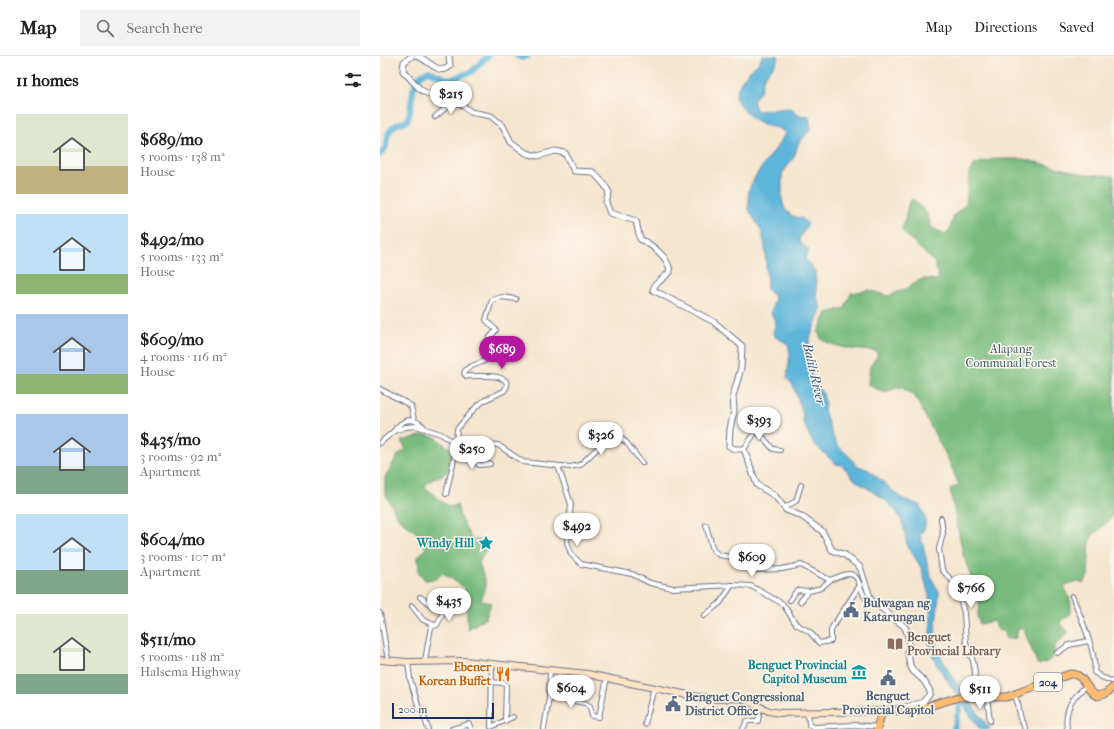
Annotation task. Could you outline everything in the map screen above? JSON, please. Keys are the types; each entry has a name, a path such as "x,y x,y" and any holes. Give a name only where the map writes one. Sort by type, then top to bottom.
{"highway":[{"name":"204","path":"882,711 919,709 946,700 971,696 998,698 1014,695 1070,674 1078,675 1094,694 1101,696 1114,688"},
{"path":"878,728 882,711"}],"main road":[{"path":"380,660 408,662 425,660 456,660 607,677 698,697 717,699 744,698 760,707 779,712 882,711"}],"street":[{"path":"412,56 404,62 402,69 421,90 430,95 445,96 455,100 471,112 486,114 494,118 503,126 511,142 519,149 535,156 561,151 564,153 574,171 593,172 609,192 606,203 610,213 636,221 640,239 655,248 669,267 670,272 655,285 654,290 714,322 740,344 742,351 741,368 733,396 734,411 729,442 731,448 744,449"},
{"path":"417,56 438,70 442,70 450,66 449,56"},
{"path":"435,117 455,100"},
{"path":"446,494 455,452 454,441 457,428 476,407 485,400 504,391 507,386 506,381 501,378 466,376 464,373 468,368 482,363 488,354 487,339 496,330 486,320 492,300 502,297 516,299"},
{"path":"380,389 411,406 414,420"},
{"path":"380,443 403,421 414,420 425,428 454,441 498,445 523,462 558,466 580,465 608,438 618,436 626,442 642,463"},
{"path":"744,449 757,430 765,423"},
{"path":"394,431 406,427 425,428"},
{"path":"757,430 773,449 780,450"},
{"path":"744,449 752,468 755,482 760,488 775,496 784,508 801,516 819,529 824,533 832,550 845,555 860,567 871,600"},
{"path":"455,452 471,456 479,465 490,464"},
{"path":"558,466 571,504 567,542 572,554 581,564 632,574 650,583 673,588 732,585 751,586 779,601 785,606 796,624 810,632 817,642 822,643 831,641 831,630 833,626 860,585"},
{"path":"784,508 796,501 801,485"},
{"path":"941,518 944,529 939,549 942,570 957,586 964,613 966,643 973,661 975,672 974,686 983,697 990,721"},
{"path":"706,525 713,550 719,555 738,558 756,570 782,569 801,565 830,580"},
{"path":"790,600 797,590 808,591 821,588 830,580 842,575 850,574 857,578 865,597 905,627 908,636 908,654 910,665 913,671 924,681 930,691 929,695 923,702 903,707 898,710"},
{"path":"704,616 718,604 732,585"},
{"path":"800,602 808,591"},
{"path":"1072,596 1084,624 1096,663 1094,672 1101,677 1114,682"},
{"path":"420,597 442,612 442,618 437,625 431,627 425,660"},
{"path":"412,606 423,620 435,625"},
{"path":"380,613 388,660"},
{"path":"1057,653 1069,645 1088,641"},
{"path":"408,662 410,679 419,708 423,712 428,729"},
{"path":"492,664 491,726 513,717"},
{"path":"544,729 549,697 550,670"},
{"path":"549,697 585,703 590,706 592,716 599,716 607,677"},
{"path":"491,682 503,683 506,685 505,721"},
{"path":"1067,729 1067,709 1072,699 1086,685"},
{"path":"645,724 654,687"},
{"path":"1014,695 1019,704 1020,720 1026,729"},
{"path":"743,729 747,721 758,720 760,707"},
{"path":"808,712 809,725 814,728 855,725 878,728"},
{"path":"452,729 469,724 471,729"}],"green space":[{"name":"Alapang Communal Forest","path":"994,159 1023,159 1085,174 1114,176 1114,509 1111,519 1092,536 1090,540 1088,576 1084,583 1071,583 1064,587 1070,600 1071,610 1067,617 1062,619 1060,623 1068,632 1054,647 1055,655 1047,662 1038,665 1023,628 1018,629 1016,638 1006,639 1003,631 998,630 993,621 980,624 977,616 980,604 963,554 950,489 959,485 948,459 914,395 900,387 884,392 868,385 870,366 877,357 877,351 842,347 822,340 818,332 827,313 845,308 851,293 869,290 888,296 905,289 922,279 939,280 935,263 902,231 909,202 913,199 926,212 932,228 945,234 949,232 954,215 966,204 969,175 975,164"},
{"path":"425,435 435,437 451,449 451,459 448,471 435,478 424,487 448,506 452,507 457,504 460,517 472,540 480,540 486,551 479,562 486,585 481,600 491,603 486,618 468,629 465,588 443,573 436,579 425,580 419,573 418,557 426,548 418,534 398,518 385,493 385,477 398,455 406,449 401,441"}],"water":[{"path":"762,56 779,56 765,77 759,93 754,99 757,111 790,108 798,115 809,116 811,129 798,144 794,157 782,174 782,200 785,209 792,216 803,219 808,224 799,239 800,243 809,250 805,258 815,271 817,297 821,309 811,335 807,351 812,381 823,394 825,403 824,410 832,435 837,445 856,465 869,470 901,498 919,505 923,511 925,527 920,535 929,571 939,591 935,631 937,647 949,672 990,729 980,729 976,724 937,665 932,654 929,642 931,621 929,595 921,567 907,545 903,524 896,511 885,500 855,480 842,465 836,464 813,443 803,422 802,410 793,385 787,378 790,353 788,344 774,336 773,332 776,323 771,313 775,297 767,290 765,245 761,230 748,208 749,190 752,182 785,133 779,129 758,122 745,112 735,98 742,80 758,64"}],"waterway":[{"path":"380,155 386,147 387,137 391,130 397,124 407,121 414,86 422,75 429,71 449,80 471,72 488,56"},
{"path":"517,56 522,58 527,56"},
{"path":"954,729 960,706 964,701"}],"place":[{"name":"Windy Hill","path":"486,543"},
{"name":"Bulwagan ng Katarungan","path":"851,610"},
{"name":"Benguet Provincial Library","path":"895,644"},
{"name":"Benguet Provincial Capitol Museum","path":"859,672"},
{"name":"Ebener Korean Buffet","path":"503,674"},
{"name":"Benguet Provincial Capitol","path":"888,678"},
{"name":"Benguet Congressional District Office","path":"673,704"}],"water label":[{"name":"Balili River","path":"815,374"}]}
